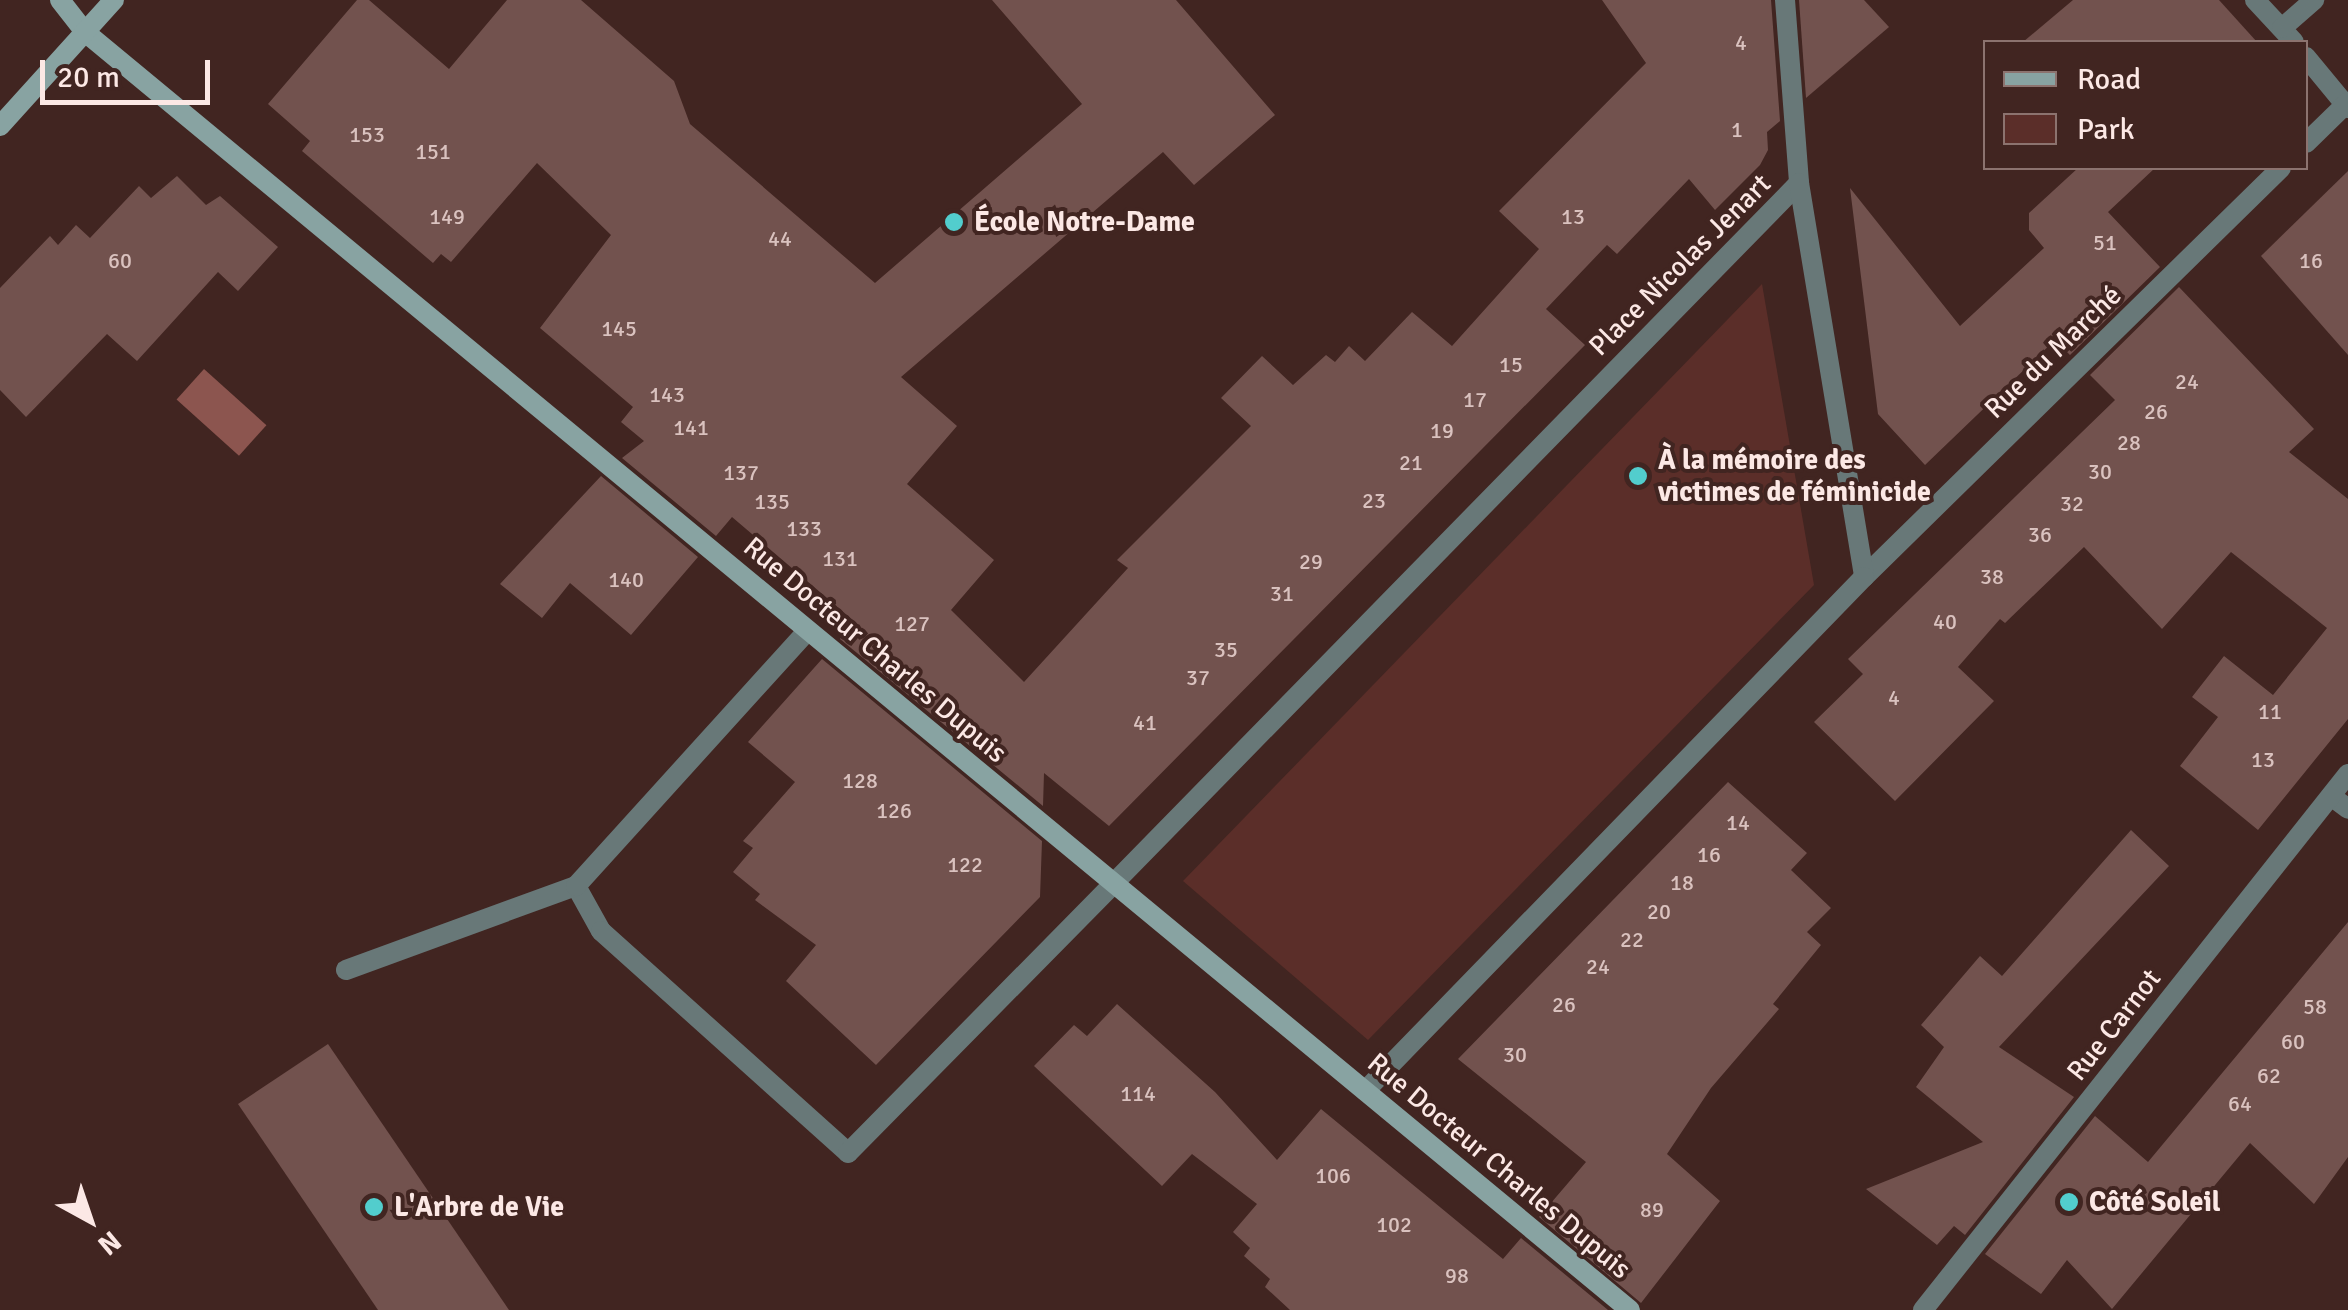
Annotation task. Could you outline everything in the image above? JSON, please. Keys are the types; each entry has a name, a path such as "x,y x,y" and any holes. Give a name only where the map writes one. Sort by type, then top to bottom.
{"street":[{"name":"Rue Docteur Charles Dupuis","path":"60,0 85,32 1630,1310"},
{"path":"0,126 114,0"},
{"path":"1785,0 1799,184"},
{"path":"2255,0 2288,35 2314,0"},
{"path":"2308,59 2347,105 2308,141"},
{"name":"Rue du Marché","path":"1864,576 2279,170"},
{"name":"Place Nicolas Jenart","path":"1799,184 1864,576"},
{"name":"Place Nicolas Jenart","path":"576,886 601,931 848,1152 1799,184"},
{"path":"1365,1091 1864,576"},
{"path":"346,970 576,886 808,630"},
{"name":"Rue Carnot","path":"1923,1310 2219,938 2339,802 2348,774"}],"green space":[{"path":"1762,284 1814,585 1368,1040 1183,881"}],"shaded area":[{"path":"204,369 266,425 239,456 177,399"}],"building":[{"path":"357,0 369,0 449,69 507,0 581,0 674,81 690,124 875,283 1082,104 992,0 1176,0 1275,115 1194,185 1163,152 901,377 957,426 907,484 994,560 951,610 1024,682 1128,568 1117,560 1251,426 1221,398 1262,356 1293,385 1326,355 1335,362 1349,346 1365,361 1412,312 1452,346 1539,249 1499,211 1646,63 1602,0 1771,0 1780,121 1767,132 1768,150 1760,165 1715,210 1689,179 1617,254 1607,245 1546,309 1585,345 1109,826 1044,773 1043,806 840,639 855,622 732,517 716,536 622,458 644,441 621,422 633,407 540,328 611,235 537,163 451,262 441,254 433,263 302,151 310,141 268,104"},
{"path":"1799,0 1864,0 1889,27 1806,98"},
{"path":"2073,0 2219,0 2255,40 2025,40"},
{"path":"2076,170 2153,170 2108,212 2160,267 2070,355 2055,340 1925,465 1878,414 1850,188 1960,326 2044,248 2029,230 2029,213"},
{"path":"2348,171 2348,355 2261,256"},
{"path":"177,176 206,205 220,196 278,247 238,291 218,272 137,361 107,334 26,417 0,390 0,288 50,236 58,245 76,225 90,238 139,186 151,198"},
{"path":"2179,287 2314,429 2289,452 2348,499 2348,719 2258,830 2180,766 2218,717 2192,697 2224,656 2273,695 2327,628 2231,552 2162,629 2084,547 2005,623 2000,619 1958,667 1994,701 1895,801 1814,722 1863,674 1848,659 2115,400 2090,375"},
{"path":"601,476 698,557 631,635 570,583 542,618 500,584"},
{"path":"822,659 1042,841 1040,897 876,1065 786,981 816,945 755,900 760,894 733,872 753,848 743,841 795,782 748,742"},
{"path":"1728,782 1807,853 1791,870 1831,908 1807,932 1821,945 1773,1004 1779,1009 1711,1088 1667,1154 1720,1201 1641,1303 1539,1217 1586,1162 1458,1059"},
{"path":"2131,830 2169,866 1999,1047 2074,1097 1965,1235 1954,1226 1937,1245 1866,1189 1983,1142 1916,1087 1944,1047 1921,1025 1980,956 2002,976"},
{"path":"2348,922 2348,1157 2314,1204 2250,1143 2112,1309 2067,1260 2041,1294 1985,1254 2095,1116 2148,1162"},
{"path":"1117,1004 1215,1092 1277,1160 1321,1109 1503,1259 1521,1238 1608,1310 1290,1310 1265,1287 1270,1279 1244,1256 1250,1248 1233,1232 1257,1204 1192,1154 1162,1186 1034,1066 1074,1025 1087,1036"},
{"name":"L'Arbre de Vie","path":"328,1044 509,1310 378,1310 238,1104"}],"place":[{"name":"École Notre-Dame","path":"954,222"},
{"name":"À la mémoire des victimes de féminicide","path":"1638,476"},
{"name":"Côté Soleil","path":"2069,1202"},
{"name":"L'Arbre de Vie","path":"374,1207"}]}
